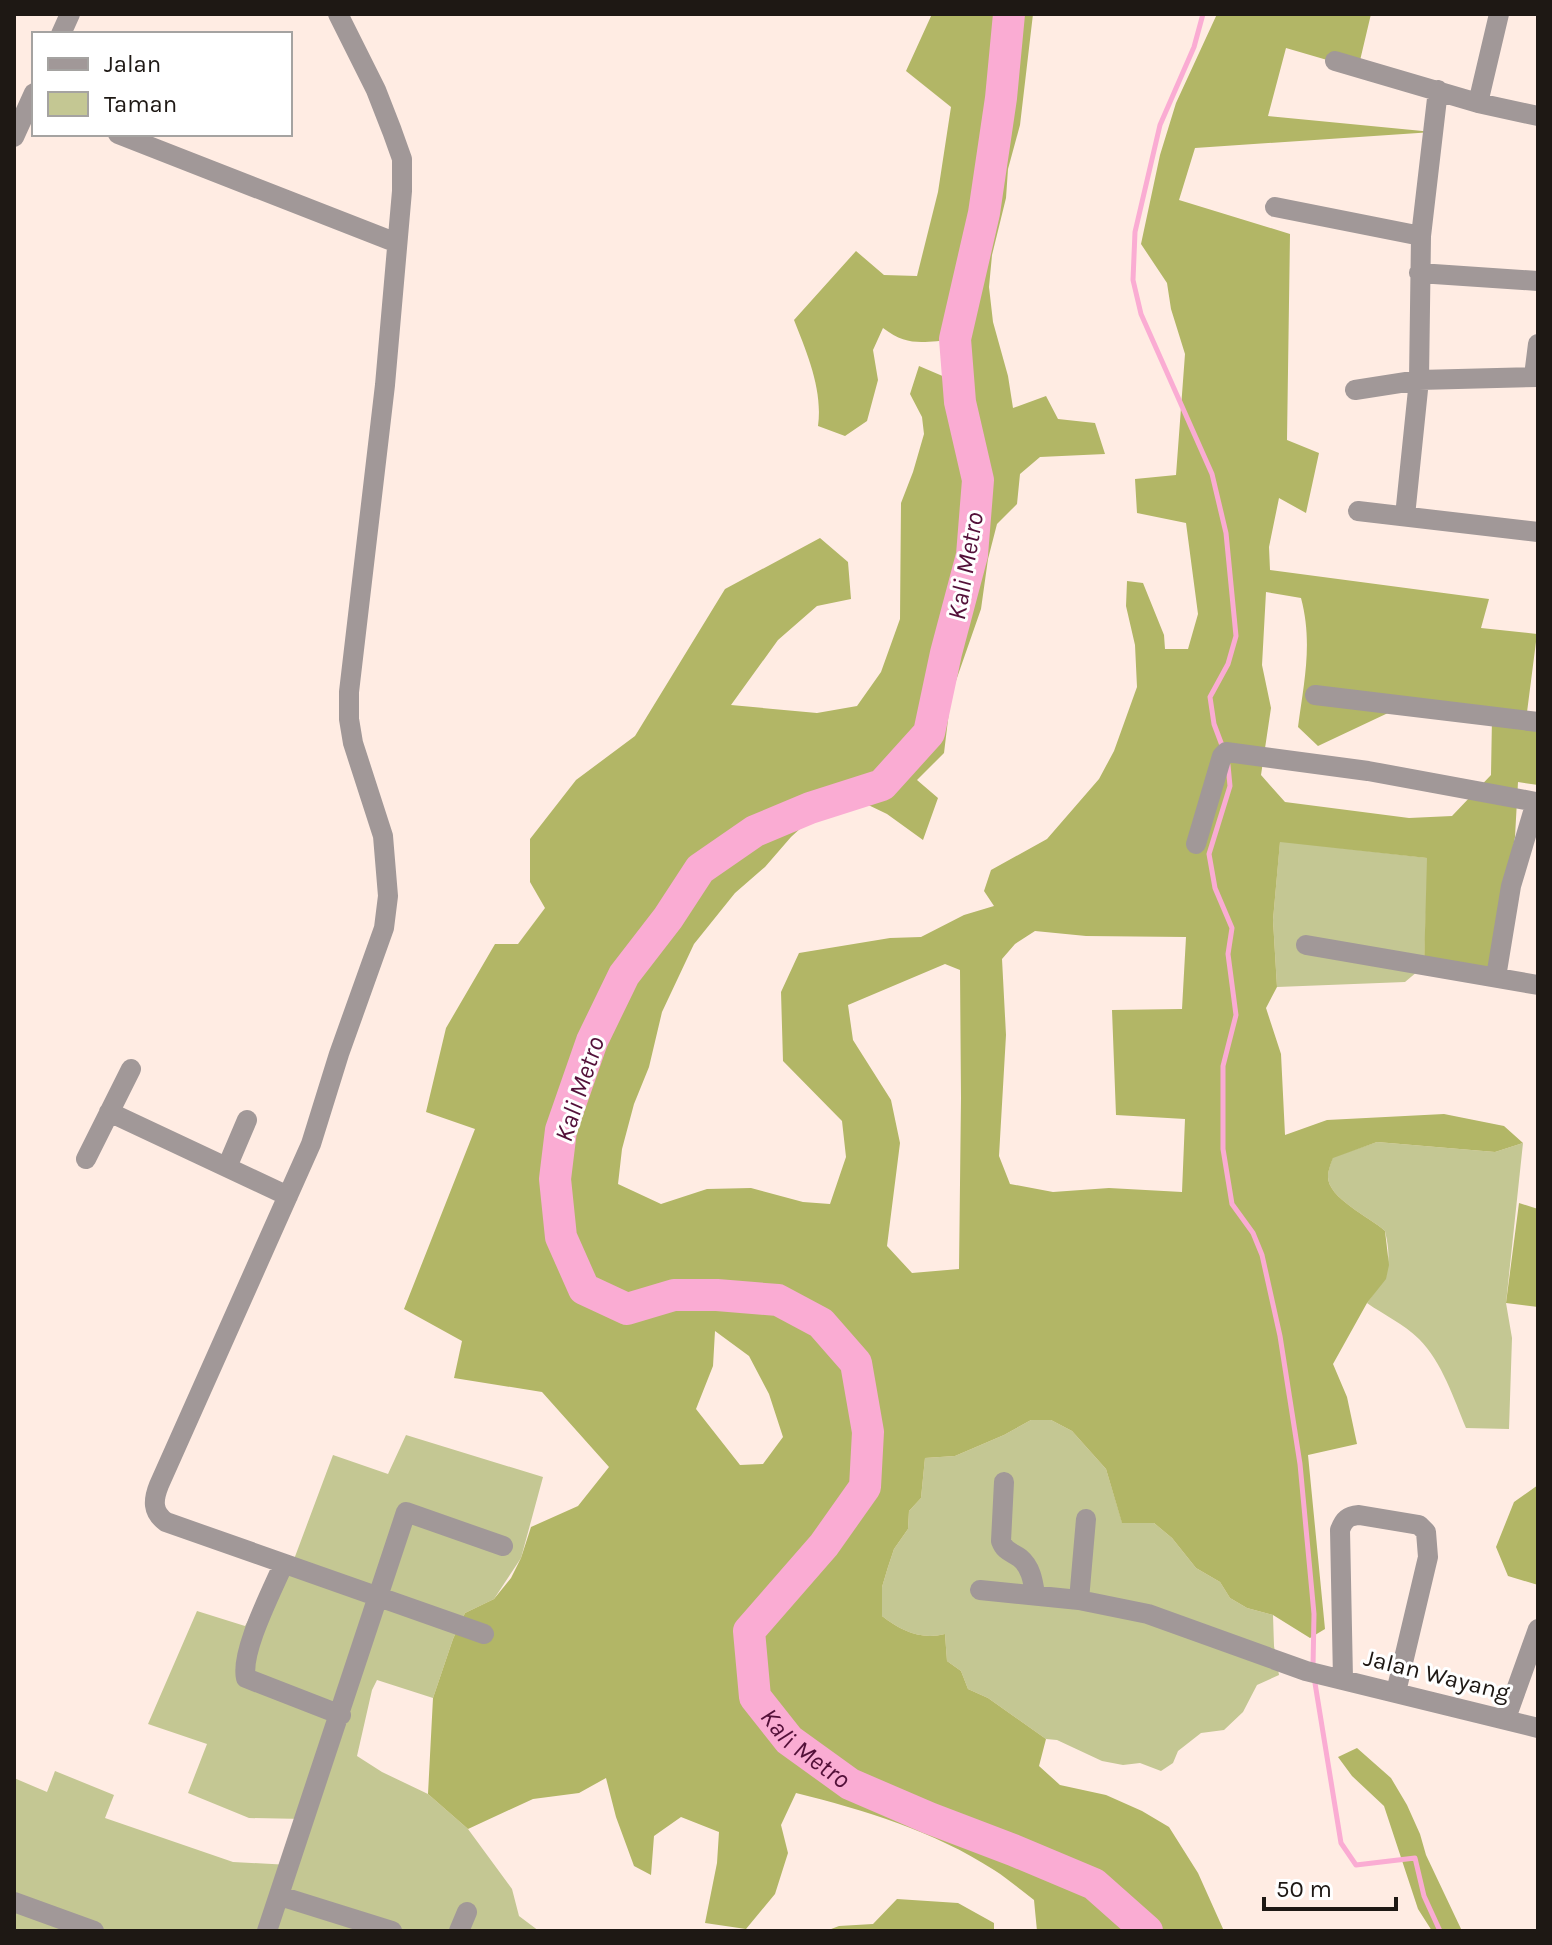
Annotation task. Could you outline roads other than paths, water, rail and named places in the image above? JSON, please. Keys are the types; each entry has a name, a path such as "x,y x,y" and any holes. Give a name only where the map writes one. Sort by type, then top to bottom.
{"street":[{"path":"338,14 376,90 402,159 385,385 349,692 353,743 383,836 388,896 385,917 311,1144 154,1501 157,1513 166,1522 484,1634"},
{"path":"1478,103 1499,14"},
{"path":"1335,61 1478,103 1538,116"},
{"path":"1405,516 1419,380 1421,236 1438,90"},
{"path":"14,137 32,100"},
{"path":"123,136 397,243"},
{"path":"1275,207 1421,236"},
{"path":"1419,273 1538,281"},
{"path":"1355,390 1419,380 1536,376 1538,344"},
{"path":"1358,511 1538,532"},
{"path":"1315,695 1538,722"},
{"path":"1196,844 1222,756 1226,752 1537,795 1511,886 1496,977"},
{"path":"1306,945 1538,985"},
{"path":"86,1159 131,1069"},
{"path":"109,1112 288,1196"},
{"path":"227,1167 247,1120"},
{"path":"1004,1482 1001,1541 1004,1548 1025,1564 1032,1577 1035,1594"},
{"path":"267,1931 406,1512 503,1546"},
{"path":"1324,1675 1343,1522 1349,1516 1359,1515 1419,1525 1426,1532 1428,1557 1396,1692"},
{"path":"1079,1600 1086,1519"},
{"path":"283,1565 253,1639 245,1667 246,1678 341,1715"},
{"name":"Jalan Wayang","path":"980,1590 1079,1600 1148,1614 1324,1675 1538,1728"},
{"path":"1506,1718 1538,1629"},
{"path":"280,1896 392,1931"},
{"path":"14,1902 94,1931"}],"waterway":[{"name":"Kali Metro","path":"1009,14 1001,98 984,213 955,339 960,402 978,480 972,555 929,733 882,785 810,808 755,831 700,869 668,918 624,975 592,1041 561,1130 555,1179 561,1237 584,1289 627,1309 674,1295 778,1300 821,1323 856,1363 868,1432 865,1487 824,1545 749,1631 755,1697 789,1740 850,1784 1094,1884 1147,1931"},
{"path":"1203,14 1194,47 1160,125 1135,232 1133,280 1141,314 1212,474 1226,533 1236,636 1228,664 1210,697 1214,724 1223,748"},
{"path":"1228,765 1230,786 1209,854 1215,888 1232,928 1228,954 1236,1015 1223,1066 1223,1149 1232,1204 1253,1233 1262,1255 1280,1336 1300,1464 1314,1614 1313,1667"},
{"path":"1314,1677 1341,1843 1356,1865 1415,1858 1424,1896 1440,1931"}]}
